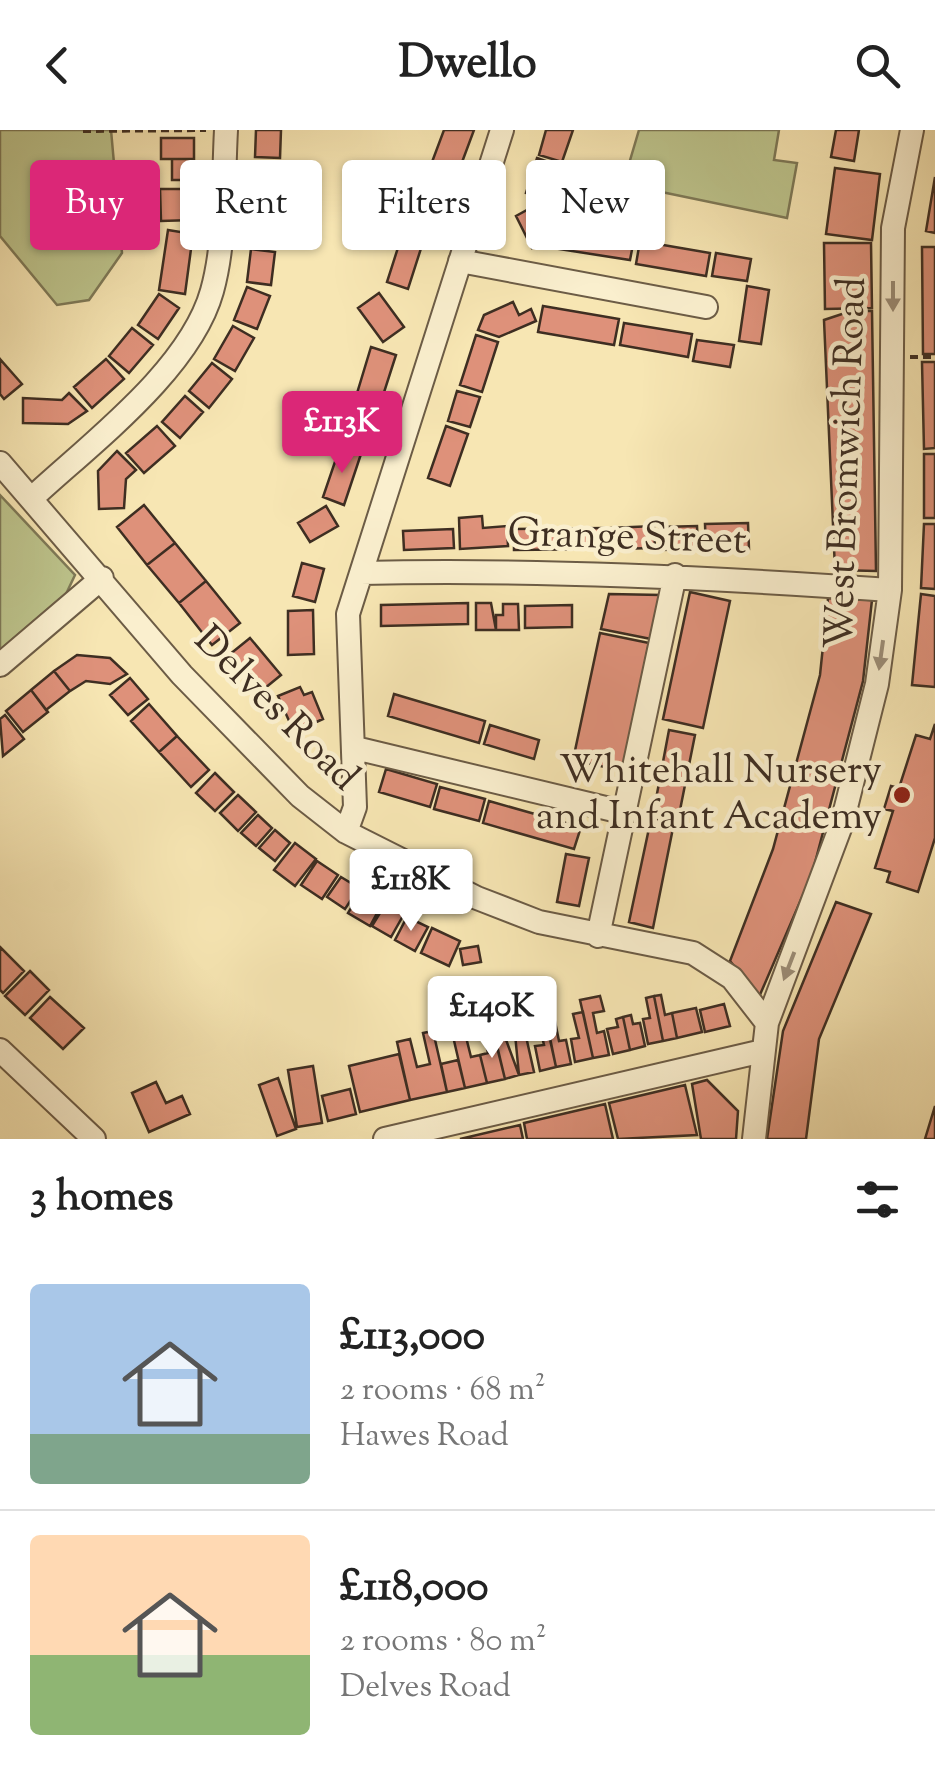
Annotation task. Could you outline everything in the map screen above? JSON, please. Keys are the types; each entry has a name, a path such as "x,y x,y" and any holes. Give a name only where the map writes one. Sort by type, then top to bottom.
{"street":[{"path":"32,498 144,392 201,320 217,269 226,130"},
{"path":"346,832 355,806 348,614 502,130"},
{"name":"West Bromwich Road","path":"754,1139 767,1023 842,824 877,684 890,590 893,228 912,130"},
{"path":"460,260 706,307"},
{"name":"Delves Road","path":"0,463 182,675 300,796 346,832 477,898 539,922 694,953 732,978 767,1023"},
{"name":"Grange Street","path":"361,573 472,570 675,576 890,590"},
{"path":"598,936 675,576"},
{"path":"0,665 102,578"},
{"path":"355,748 622,812"},
{"path":"0,1050 94,1139"},
{"path":"385,1139 763,1051"}],"path":[{"path":"83,131 226,130"}],"green space":[{"path":"0,130 111,130 114,160 30,160 30,250 122,250 89,300 57,305 0,236"},
{"path":"639,130 779,130 774,160 797,163 787,218 665,193 665,160 630,160"},
{"path":"0,495 75,575 66,594 0,650"}],"building":[{"path":"256,130 281,130 280,158 255,157"},
{"path":"444,130 474,130 463,160 433,160"},
{"path":"546,130 573,130 563,160 539,155"},
{"path":"836,130 859,130 854,161 831,157"},
{"path":"161,138 194,138 194,159 161,159"},
{"path":"172,159 194,159 180,160 180,180 172,180"},
{"path":"835,168 880,174 872,240 826,234"},
{"path":"935,177 935,233 926,231"},
{"path":"160,189 180,189 180,220 161,221"},
{"path":"526,211 526,236 516,216"},
{"path":"168,230 180,232 180,250 191,250 185,294 159,290"},
{"path":"824,243 871,243 872,308 825,309"},
{"path":"665,245 710,253 706,276 636,264 638,250 665,250"},
{"path":"922,247 935,247 935,354 923,354"},
{"path":"251,250 275,252 271,285 247,282"},
{"path":"397,250 420,250 408,289 387,282"},
{"path":"565,250 632,250 630,260"},
{"path":"716,253 751,259 747,281 712,276"},
{"path":"747,286 769,290 761,344 739,341"},
{"path":"247,287 270,296 257,329 234,320"},
{"path":"379,293 404,327 383,342 358,308"},
{"path":"159,294 179,308 158,339 138,325"},
{"path":"513,302 519,315 531,309 536,321 499,337 478,330 484,315"},
{"path":"543,306 619,319 614,345 538,332"},
{"path":"851,311 872,311 876,571 835,570 824,320"},
{"path":"624,323 692,334 688,357 620,345"},
{"path":"233,326 254,338 235,371 214,359"},
{"path":"132,328 153,345 129,373 109,356"},
{"path":"476,335 498,342 482,392 460,385"},
{"path":"697,340 734,345 730,367 693,361"},
{"path":"371,347 396,355 379,408 355,400"},
{"path":"0,359 22,384 4,399 0,394"},
{"path":"106,359 124,379 92,408 74,387"},
{"path":"922,362 935,362 935,448 924,449"},
{"path":"212,363 232,379 209,408 189,391"},
{"path":"457,391 480,397 470,427 448,421"},
{"path":"69,393 87,411 68,424 23,423 23,398 62,400"},
{"path":"185,396 203,412 180,438 162,422"},
{"path":"352,408 375,415 365,447 342,440"},
{"path":"157,426 175,446 144,473 126,453"},
{"path":"446,426 468,434 450,486 428,478"},
{"path":"340,447 361,454 344,505 323,497"},
{"path":"117,451 136,470 126,479 124,508 99,509 98,471"},
{"path":"924,454 935,454 935,518 924,518"},
{"path":"144,505 175,543 147,565 117,527"},
{"path":"326,506 338,526 310,542 298,523"},
{"path":"482,516 483,528 507,526 508,546 460,549 459,518"},
{"path":"748,523 749,549 706,550 705,524"},
{"path":"924,524 935,524 935,589 921,588"},
{"path":"654,526 655,548 612,549 611,528"},
{"path":"697,526 698,549 661,550 660,527"},
{"path":"605,528 605,549 514,550 514,529"},
{"path":"453,529 454,548 404,550 403,531"},
{"path":"175,543 206,581 179,603 147,565"},
{"path":"302,563 324,569 315,602 293,596"},
{"path":"206,581 240,623 212,645 179,603"},
{"path":"690,592 730,601 703,728 663,719"},
{"path":"609,594 661,595 651,639 601,629"},
{"path":"921,594 935,596 935,687 912,685"},
{"path":"828,598 872,600 863,681 812,874 759,997 730,961 773,849 820,675"},
{"path":"468,603 468,624 381,626 381,605"},
{"path":"476,603 491,603 496,630 476,630"},
{"path":"503,604 518,604 519,630 496,630 496,615 503,615"},
{"path":"572,605 572,627 525,628 525,606"},
{"path":"313,610 314,654 288,655 288,611"},
{"path":"600,633 649,643 623,771 573,760"},
{"path":"250,638 281,675 259,693 229,655"},
{"path":"77,655 110,658 127,674 110,684 86,681 70,691 54,671"},
{"path":"54,671 70,691 46,710 31,690"},
{"path":"130,678 148,699 128,715 110,695"},
{"path":"300,687 304,695 312,692 323,719 294,732 278,696"},
{"path":"31,690 48,712 23,732 6,711"},
{"path":"394,694 485,721 479,743 388,716"},
{"path":"149,704 177,736 159,752 131,721"},
{"path":"5,715 24,739 3,756 0,719"},
{"path":"935,724 935,838 918,892 887,882 890,872 875,868 893,811 884,809 891,786 899,788 916,735 930,739"},
{"path":"490,725 539,740 534,759 484,744"},
{"path":"669,730 695,735 678,820 653,815"},
{"path":"177,736 209,770 191,787 159,752"},
{"path":"386,769 437,784 430,807 379,792"},
{"path":"215,773 234,792 215,811 196,793"},
{"path":"440,787 485,799 479,821 434,809"},
{"path":"238,795 256,812 238,831 220,813"},
{"path":"489,801 581,827 574,849 483,823"},
{"path":"258,815 272,828 256,846 241,833"},
{"path":"651,819 674,823 653,928 629,922"},
{"path":"275,830 290,843 275,861 259,848"},
{"path":"295,843 316,859 295,886 274,870"},
{"path":"566,854 589,858 579,906 557,902"},
{"path":"317,861 338,875 322,899 301,885"},
{"path":"341,877 359,888 345,909 327,897"},
{"path":"362,890 383,902 370,926 348,913"},
{"path":"836,902 871,914 819,1039 806,1139 767,1139 783,1031"},
{"path":"386,903 404,914 391,937 372,926"},
{"path":"407,917 428,927 415,951 395,940"},
{"path":"432,928 460,941 449,966 421,953"},
{"path":"478,946 481,962 463,965 460,949"},
{"path":"0,947 24,971 3,993 0,990"},
{"path":"30,971 49,990 25,1015 5,996"},
{"path":"661,995 665,1015 672,1013 677,1038 663,1041 654,996"},
{"path":"600,996 604,1011 593,1013 597,1033 604,1031 609,1055 593,1058 580,1000"},
{"path":"654,996 663,1041 648,1044 643,1019 650,1018 646,998"},
{"path":"50,997 84,1028 63,1049 30,1018"},
{"path":"724,1004 730,1026 705,1032 700,1010"},
{"path":"552,1007 559,1041 566,1040 571,1064 556,1067 544,1009"},
{"path":"696,1008 702,1032 677,1038 672,1013"},
{"path":"583,1012 593,1058 575,1062 571,1039 579,1038 573,1014"},
{"path":"631,1015 633,1024 640,1023 645,1046 630,1050 623,1017"},
{"path":"623,1017 630,1050 613,1054 607,1029 618,1027 616,1019"},
{"path":"547,1026 556,1067 540,1071 535,1046 544,1045 540,1028"},
{"path":"464,1029 471,1057 480,1055 487,1083 465,1088 452,1032"},
{"path":"433,1031 447,1092 410,1100 397,1042 410,1039 417,1067 430,1064 423,1033"},
{"path":"525,1032 534,1072 519,1075 515,1034"},
{"path":"494,1033 505,1079 487,1083 480,1055 488,1053 484,1035"},
{"path":"505,1037 519,1075 505,1079 495,1039"},
{"path":"399,1054 410,1100 360,1112 349,1066"},
{"path":"458,1060 465,1088 447,1092 441,1064"},
{"path":"313,1066 322,1123 297,1127 288,1070"},
{"path":"278,1078 296,1129 277,1136 259,1085"},
{"path":"707,1080 738,1111 736,1139 701,1139 692,1084"},
{"path":"156,1082 166,1103 182,1096 190,1114 149,1132 132,1093"},
{"path":"685,1085 697,1135 618,1139 609,1103"},
{"path":"350,1089 356,1114 328,1121 322,1096"},
{"path":"605,1104 613,1139 527,1139 524,1123"},
{"path":"935,1106 935,1139 925,1139"},
{"path":"520,1125 523,1139 460,1139"}],"place":[{"name":"Whitehall Nursery and Infant Academy","path":"902,795"}]}
